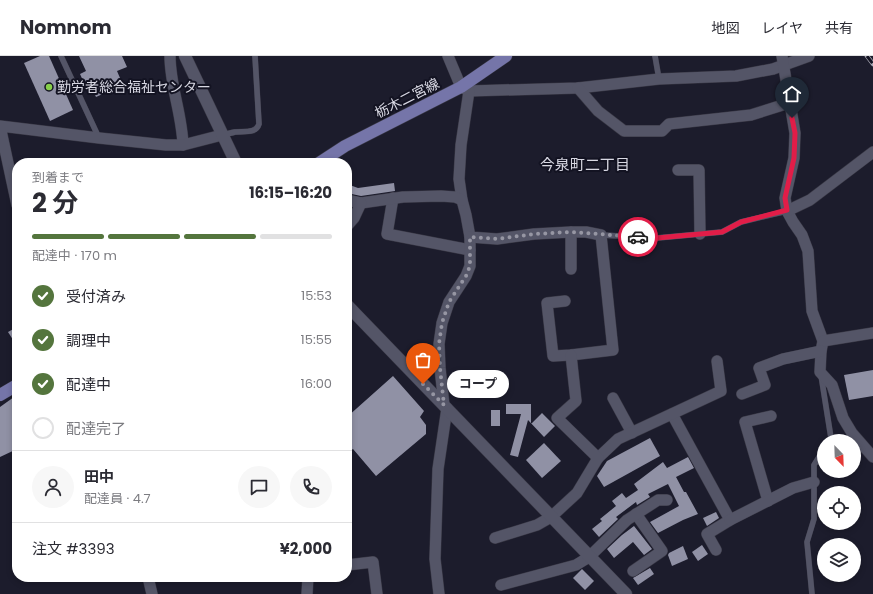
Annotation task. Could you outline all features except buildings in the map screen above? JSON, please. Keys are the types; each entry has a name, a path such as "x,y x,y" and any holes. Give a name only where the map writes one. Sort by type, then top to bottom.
{"main road":[{"name":"栃木二宮線","path":"327,158 345,146 465,89 506,56"},
{"path":"0,395 12,388"}],"street":[{"path":"170,56 170,70 180,113 183,145"},
{"path":"184,56 233,158"},
{"path":"439,594 435,559 438,469 445,407 440,368 439,344 442,323 449,302 466,276 470,266 470,237 459,180 465,89 448,56"},
{"path":"465,89 578,88 658,79 736,76 773,69 783,60 809,56"},
{"path":"783,60 795,133 794,158 785,198 787,210 802,235 808,251 812,311 822,346 820,372 832,385 843,418 852,434 873,457"},
{"path":"578,88 598,111 624,131 662,131 669,124 751,115 790,103"},
{"path":"12,182 0,126 159,144 183,145 222,136"},
{"path":"787,210 810,200 873,152"},
{"path":"678,170 699,170 700,234"},
{"path":"352,201 361,203 393,198 441,196 454,197 462,200"},
{"path":"393,198 387,234 470,250"},
{"path":"352,220 361,203"},
{"path":"470,237 497,239 534,234 571,232 601,234 613,350 553,356 547,303 565,301"},
{"path":"571,232 571,269"},
{"path":"352,310 626,594"},
{"path":"742,394 765,385 760,368 822,346 873,333"},
{"path":"571,355 576,401 557,418 598,458"},
{"path":"495,538 537,525 551,517 577,493 598,458 618,440 721,392 716,361"},
{"path":"613,398 632,433"},
{"path":"672,414 730,520"},
{"path":"768,501 745,422 771,416"},
{"path":"716,550 707,534 730,520 794,488 814,482"},
{"path":"501,585 576,565 589,556 627,520 658,500 667,500"},
{"path":"633,571 662,551 636,514"},
{"path":"352,564 373,562 377,594"},
{"path":"149,582 152,594"},
{"path":"307,594 308,582"}],"lane":[{"path":"61,56 99,138"},
{"path":"222,136 235,132 253,131 258,128 255,56"},
{"path":"655,56 658,79"},
{"path":"601,234 657,238 722,232 741,222 787,210"},
{"path":"820,372 829,434"},
{"path":"812,594 807,542 814,519 814,465 817,460"}],"railway":[{"path":"867,56 873,64"}],"way so far":[{"path":"423,384 444,405 439,344 442,323 449,302 466,276 470,266 470,237 497,239 534,234 571,232 638,237"}],"place":[{"name":"勤労者総合福祉センター","path":"49,87"},
{"name":"コープ","path":"423,384"}],"district":[{"name":"今泉町二丁目","path":"585,165"}],"route":[{"path":"638,237 657,238 722,232 741,222 787,210 785,198 794,158 795,133 792,118"}]}
